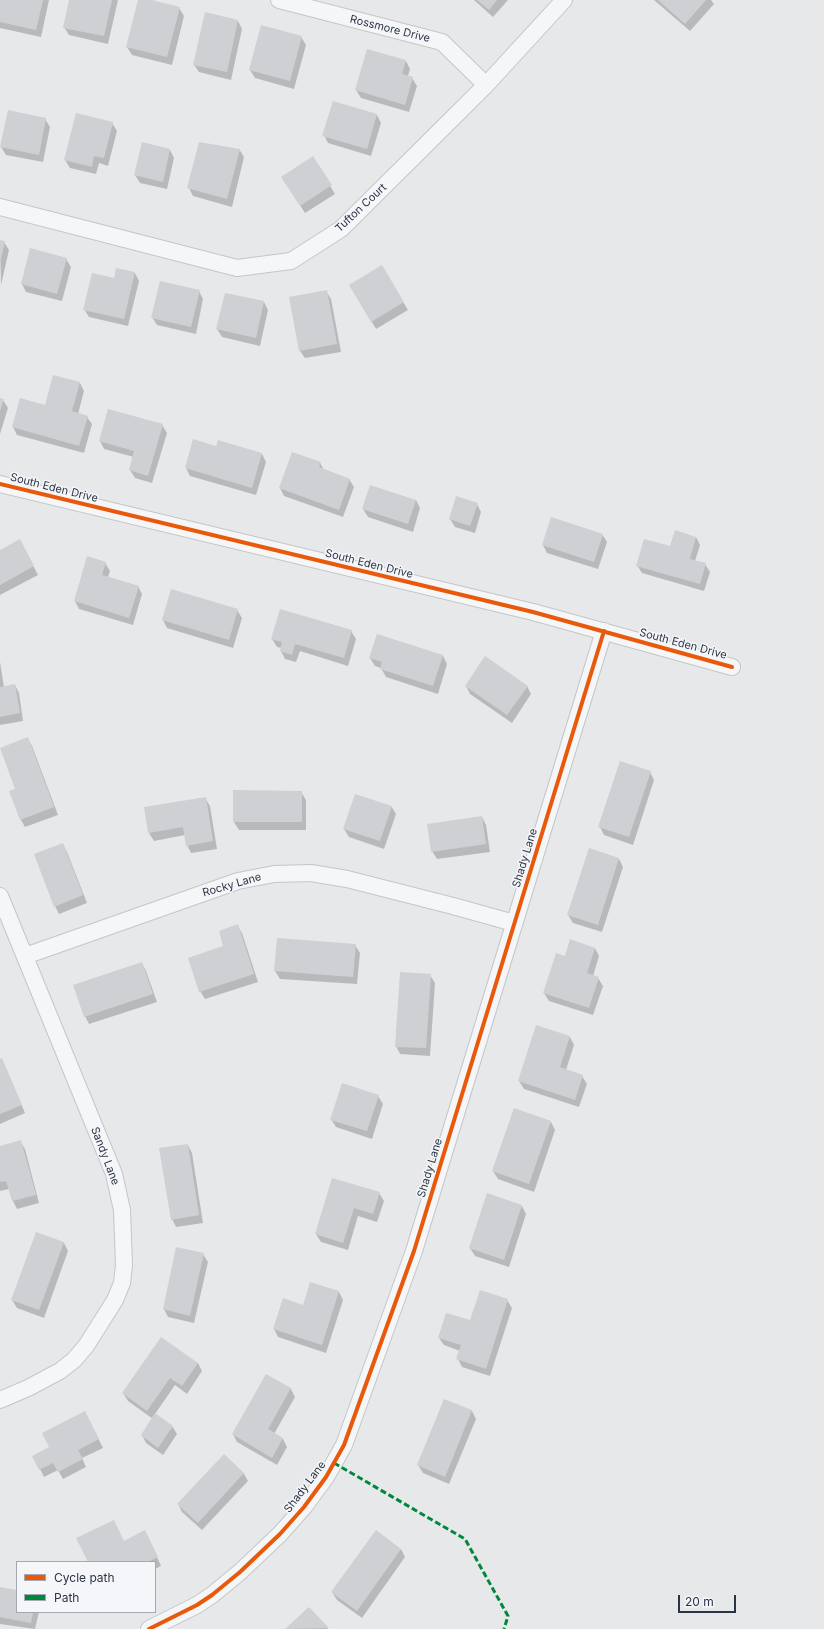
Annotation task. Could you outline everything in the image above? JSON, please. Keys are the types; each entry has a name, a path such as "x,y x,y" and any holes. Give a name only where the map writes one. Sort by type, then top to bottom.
{"street":[{"name":"Rossmore Drive","path":"279,0 442,42 486,85"},
{"name":"Tufton Court","path":"0,207 237,268 291,261 341,229 486,85 564,0"},
{"name":"South Eden Drive","path":"0,484 534,612 732,666"},
{"name":"Shady Lane","path":"149,1629 197,1605 240,1572 280,1534 304,1507 326,1477 344,1446 414,1251 604,631"},
{"name":"Rocky Lane","path":"25,956 238,881 274,874 311,873 347,879 514,923"},
{"name":"Sandy Lane","path":"0,896 114,1174 122,1210 124,1264 122,1282 115,1300 86,1346 74,1360 60,1371 28,1388 0,1400"}],"building":[{"path":"0,0 43,0 36,30 0,22"},
{"path":"69,0 112,0 104,36 63,28"},
{"path":"138,0 152,0 180,7 167,57 126,47"},
{"path":"477,0 497,0 489,10"},
{"path":"658,0 706,0 685,24"},
{"path":"205,12 238,20 227,72 193,65"},
{"path":"261,25 302,36 290,81 249,70"},
{"path":"367,49 406,60 402,74 413,77 405,105 355,90"},
{"path":"333,101 377,114 367,149 322,136"},
{"path":"8,110 46,118 39,155 0,147"},
{"path":"76,113 113,122 104,158 94,156 92,167 64,160"},
{"path":"142,142 170,149 163,182 134,175"},
{"path":"199,142 240,149 227,199 187,188"},
{"path":"313,156 332,185 300,206 281,177"},
{"path":"0,240 5,241 1,259 0,259"},
{"path":"30,248 67,258 57,294 21,284"},
{"path":"382,265 404,302 371,322 349,285"},
{"path":"116,268 135,272 124,319 83,310 92,273 114,278"},
{"path":"160,281 200,290 191,327 151,318"},
{"path":"327,290 337,344 299,351 289,297"},
{"path":"225,293 264,301 256,338 216,329"},
{"path":"53,375 80,382 72,411 88,416 79,446 12,427 20,398 45,405"},
{"path":"0,398 4,399 0,411"},
{"path":"108,409 163,424 148,476 129,470 134,451 99,441"},
{"path":"193,439 216,446 218,440 262,453 252,488 185,468"},
{"path":"292,452 321,462 319,467 350,479 339,510 279,488"},
{"path":"370,485 416,500 408,524 362,509"},
{"path":"456,496 478,503 470,526 449,519"},
{"path":"551,517 603,534 594,562 542,545"},
{"path":"675,530 696,537 690,559 706,563 700,584 636,566 644,539 670,546"},
{"path":"20,539 34,566 0,585 0,550"},
{"path":"87,556 106,562 102,575 139,586 129,618 74,601"},
{"path":"171,589 238,609 229,640 162,620"},
{"path":"280,609 352,630 344,658 295,644 292,655 280,651 282,642 271,639"},
{"path":"377,634 443,655 433,686 380,669 382,662 369,658"},
{"path":"485,656 528,686 507,715 465,686"},
{"path":"15,684 20,713 0,717 0,687"},
{"path":"28,737 54,807 20,820 9,791 15,789 0,748"},
{"path":"620,761 651,771 629,837 598,827"},
{"path":"233,790 302,791 302,822 233,822"},
{"path":"355,794 392,806 380,841 343,829"},
{"path":"206,797 213,841 186,846 183,827 148,833 144,807"},
{"path":"482,816 486,844 431,852 427,824"},
{"path":"63,843 83,895 54,907 34,854"},
{"path":"589,848 619,858 598,925 567,915"},
{"path":"238,924 254,974 199,992 188,958 223,946 219,931"},
{"path":"277,938 356,944 353,977 274,971"},
{"path":"570,939 595,948 587,973 599,977 589,1008 543,993 556,953 565,956"},
{"path":"142,962 153,994 84,1017 73,985"},
{"path":"400,972 431,974 426,1048 395,1047"},
{"path":"536,1025 570,1036 560,1067 583,1075 575,1100 518,1081"},
{"path":"2,1058 22,1105 0,1114 0,1059"},
{"path":"342,1083 379,1095 367,1131 330,1120"},
{"path":"514,1108 551,1121 529,1184 492,1171"},
{"path":"21,1140 36,1195 12,1201 6,1181 0,1182 0,1146"},
{"path":"188,1144 199,1215 171,1220 159,1148"},
{"path":"332,1178 380,1192 373,1214 354,1208 343,1243 315,1234"},
{"path":"487,1193 522,1205 504,1260 469,1248"},
{"path":"36,1232 64,1242 39,1310 11,1300"},
{"path":"176,1247 204,1253 190,1316 163,1309"},
{"path":"310,1282 339,1291 322,1345 273,1329 283,1298 303,1305"},
{"path":"480,1290 508,1299 486,1369 456,1359 461,1345 438,1338 446,1313 470,1320"},
{"path":"161,1337 198,1363 182,1386 170,1378 147,1411 122,1393"},
{"path":"266,1374 291,1388 268,1429 283,1438 272,1458 232,1434"},
{"path":"444,1399 472,1410 445,1477 417,1465"},
{"path":"85,1411 99,1439 78,1450 83,1459 58,1472 53,1463 39,1470 32,1456 49,1447 42,1433"},
{"path":"155,1413 173,1426 158,1448 141,1435"},
{"path":"224,1454 244,1473 198,1523 177,1504"},
{"path":"114,1520 124,1541 145,1530 158,1557 150,1561 88,1561 76,1538"},
{"path":"376,1530 401,1549 357,1611 331,1592"},
{"path":"0,1587 16,1590 16,1613 33,1613 31,1623 0,1617"},
{"path":"309,1607 329,1628 285,1629"}],"marked path":[{"path":"334,1463 465,1539 508,1616 504,1629"}],"cycle path":[{"path":"0,484 533,612 732,667"},
{"path":"149,1629 197,1605 240,1572 280,1534 304,1507 326,1477 344,1445 414,1251 604,631"}]}
